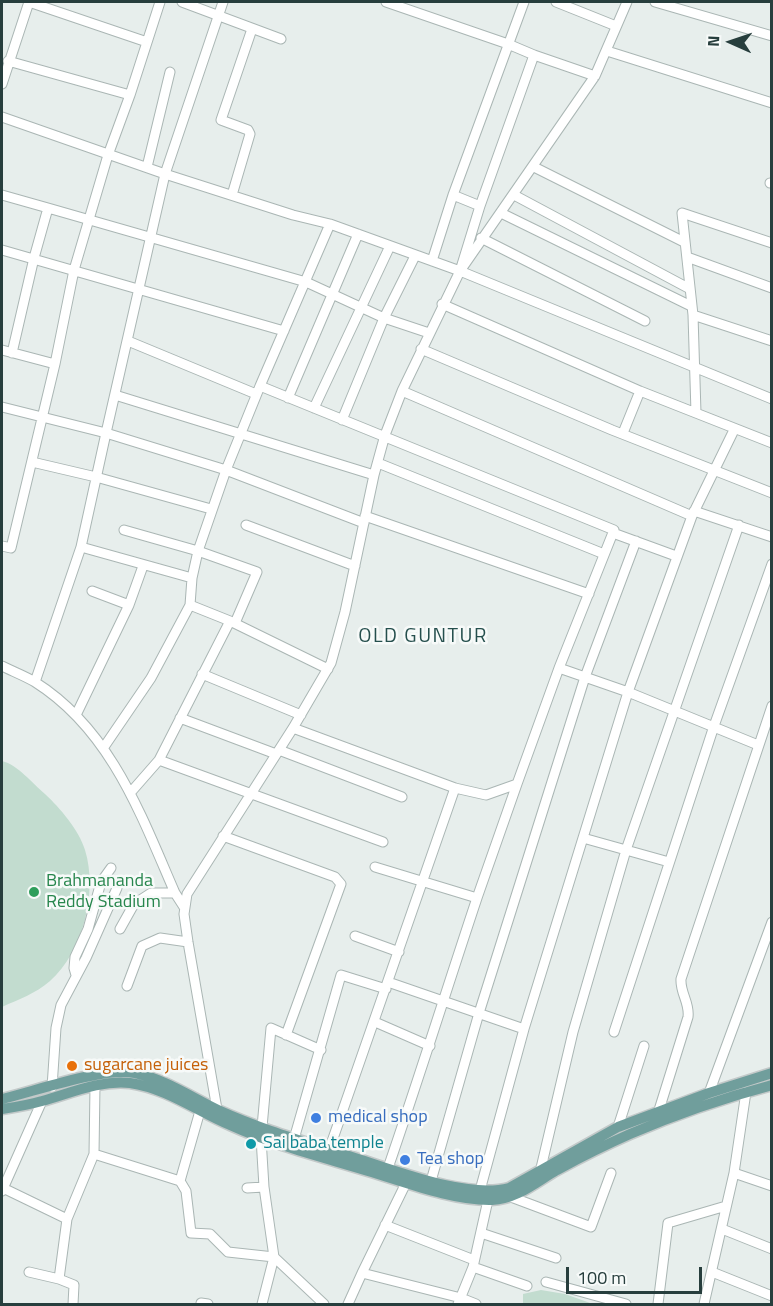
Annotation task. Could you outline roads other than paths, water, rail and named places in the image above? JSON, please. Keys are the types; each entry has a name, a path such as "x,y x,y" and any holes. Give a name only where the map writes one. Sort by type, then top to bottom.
{"main road":[{"path":"2,1098 106,1073 133,1073 170,1086 218,1115 261,1133 406,1182 437,1191 511,1197 585,1155 631,1134 687,1111 771,1084"},
{"path":"261,1133 294,1139 482,1196 509,1188 541,1168 618,1127 658,1110 771,1073"},
{"path":"2,1109 42,1101 95,1086 120,1083 142,1086 173,1097 200,1111 218,1115"}],"street":[{"path":"2,84 5,66 29,2 147,42"},
{"path":"2,546 11,548 55,364 74,270 108,155 160,2"},
{"path":"182,2 281,39"},
{"path":"35,682 81,548 165,174 223,2"},
{"path":"386,2 595,76"},
{"path":"432,261 453,195 524,2"},
{"path":"555,2 616,26"},
{"path":"218,1115 188,942 184,907 187,894 328,669 345,612 374,475 385,435 402,391 442,304 481,238 514,195 595,76 627,2"},
{"path":"655,2 771,36"},
{"path":"232,195 250,134 248,130 221,120 252,29"},
{"path":"607,51 771,103"},
{"path":"460,271 480,206 534,55"},
{"path":"5,66 130,95"},
{"path":"147,167 170,72"},
{"path":"2,117 165,174 293,215 330,224 460,271 771,399"},
{"path":"534,166 684,242"},
{"path":"2,195 306,282 384,318 429,333"},
{"path":"453,195 480,206"},
{"path":"514,195 690,289"},
{"path":"12,353 48,208"},
{"path":"501,213 692,311 771,340"},
{"path":"696,413 692,311 682,213 771,243"},
{"path":"104,747 151,678 190,605 192,578 198,551 226,470 330,224"},
{"path":"288,398 358,234"},
{"path":"481,238 645,321"},
{"path":"314,408 390,246"},
{"path":"2,250 284,331"},
{"path":"342,420 384,318 415,256"},
{"path":"687,257 771,288"},
{"path":"442,304 639,391 771,443"},
{"path":"128,341 385,435 614,530 559,668 517,784 388,1168"},
{"path":"421,349 771,493"},
{"path":"2,350 55,364"},
{"path":"402,391 693,513 739,525 771,537"},
{"path":"624,434 639,391"},
{"path":"116,395 374,475"},
{"path":"2,407 106,433 226,470 364,520 588,594"},
{"path":"459,1301 474,1263 481,1233 482,1196 524,1029 628,692 693,513 734,430"},
{"path":"32,462 212,509"},
{"path":"378,463 604,555"},
{"path":"246,525 355,567"},
{"path":"541,1168 573,1032 626,850 739,525"},
{"path":"124,530 198,551 257,572 159,760 131,792"},
{"path":"613,533 676,556"},
{"path":"430,1180 478,1013 585,677 636,541"},
{"path":"81,548 192,578"},
{"path":"614,1032 714,726 771,564"},
{"path":"76,715 129,605 143,566"},
{"path":"92,591 129,605"},
{"path":"190,605 232,622 328,669"},
{"path":"2,666 35,682 76,715 104,747 131,792 175,893 184,907"},
{"path":"559,668 628,692 758,745"},
{"path":"202,674 301,715"},
{"path":"658,1110 688,1017 689,1008 682,991 681,979 771,706"},
{"path":"180,718 402,797"},
{"path":"293,728 456,788 486,795 517,784"},
{"path":"159,760 383,842"},
{"path":"329,1150 456,788"},
{"path":"223,836 335,877 341,884 286,1035"},
{"path":"583,838 669,862"},
{"path":"375,867 477,898"},
{"path":"76,975 75,957 88,929 98,889 111,868"},
{"path":"52,1087 58,1016 108,912 117,888"},
{"path":"120,929 134,903 151,893 175,893"},
{"path":"709,1093 771,922"},
{"path":"355,936 399,952"},
{"path":"128,986 142,946 160,938 188,942"},
{"path":"294,1139 341,975 387,985 524,1029"},
{"path":"375,1023 430,1046"},
{"path":"262,1305 274,1257 264,1188 261,1133 272,1028 321,1050"},
{"path":"618,1127 644,1046"},
{"path":"59,1279 67,1219 94,1154 95,1086"},
{"path":"704,1305 734,1173 746,1092"},
{"path":"42,1101 2,1189 67,1219"},
{"path":"180,1181 200,1111"},
{"path":"94,1154 180,1181 186,1191 191,1233 210,1234 228,1252 274,1257 324,1305"},
{"path":"2,1163 11,1168"},
{"path":"511,1197 591,1227 611,1173"},
{"path":"734,1173 771,1186"},
{"path":"348,1305 406,1182"},
{"path":"248,1188 264,1188"},
{"path":"658,1305 668,1223 726,1206"},
{"path":"385,1225 442,1245 474,1263 527,1286"},
{"path":"722,1229 771,1248"},
{"path":"481,1233 556,1258"},
{"path":"29,1272 74,1285 74,1305"},
{"path":"712,1272 771,1296"},
{"path":"362,1273 476,1305"},
{"path":"546,1282 626,1305"}],"place":[{"name":"Brahmananda Reddy Stadium","path":"34,892"},
{"name":"sugarcane juices","path":"72,1066"},
{"name":"medical shop","path":"316,1118"},
{"name":"Sai baba temple","path":"251,1144"},
{"name":"Tea shop","path":"405,1160"}],"district":[{"name":"OLD GUNTUR","path":"423,637"}]}
